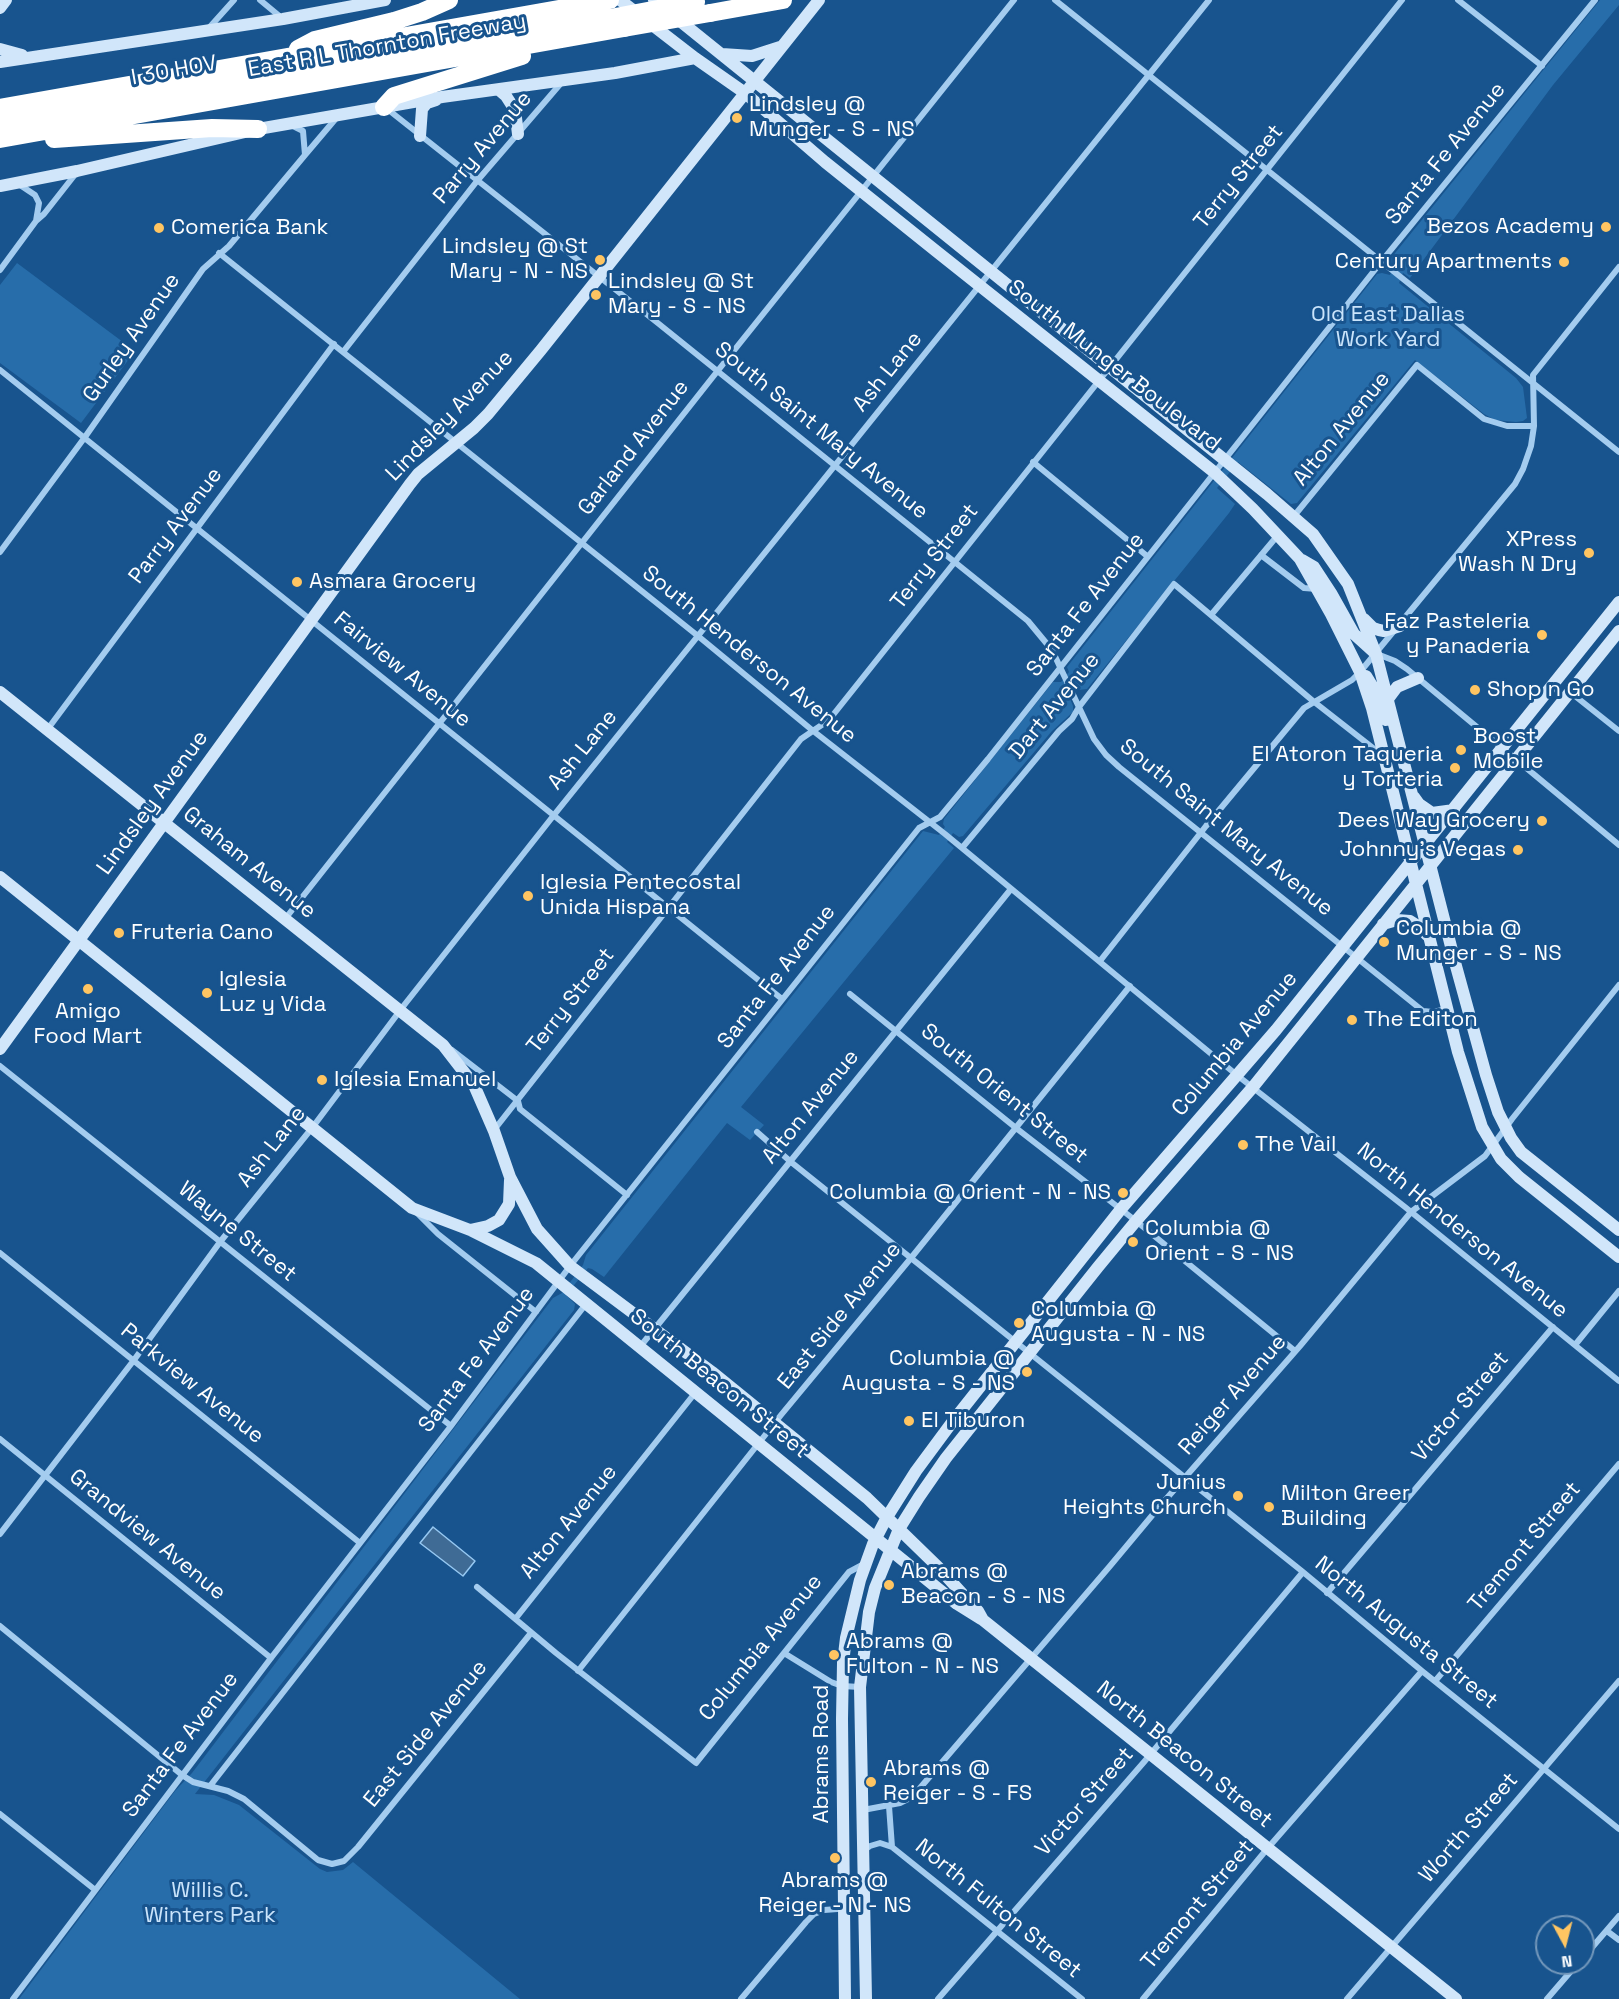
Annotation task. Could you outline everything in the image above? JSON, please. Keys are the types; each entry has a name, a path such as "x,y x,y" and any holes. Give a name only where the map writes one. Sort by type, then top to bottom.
{"highway":[{"path":"278,59 315,40 394,21 449,0"},
{"name":"East R L Thornton Freeway","path":"0,108 278,59 608,13 700,4 783,0"},
{"name":"I 30 HOV","path":"0,121 608,13 700,4"},
{"name":"East R L Thornton Freeway","path":"0,140 581,36 608,13"},
{"name":"I 30 HOV","path":"0,126 608,13"},
{"path":"384,107 394,96 581,36"},
{"path":"0,140 124,135 212,128 258,129"}],"main road":[{"path":"0,8 6,0"},
{"name":"East R L Thornton Freeway","path":"0,62 206,32 385,0"},
{"name":"South Munger Boulevard","path":"620,0 694,58 745,93 861,191 1214,472 1300,559 1360,672 1372,708 1447,1009 1475,1108 1501,1159 1519,1177 1619,1257"},
{"name":"South Munger Boulevard","path":"654,0 1294,516 1313,534 1328,553 1348,584 1376,654 1486,1075 1505,1128 1521,1152 1532,1162 1619,1230"},
{"name":"Lindsley Avenue","path":"0,1049 410,484 418,474 488,414 819,0"},
{"path":"723,54 752,56 782,46"},
{"path":"0,49 32,57"},
{"path":"0,186 77,171 258,129 442,97 615,74 694,58"},
{"path":"499,90 515,110 518,134"},
{"path":"420,136 422,109 427,103 442,97"},
{"path":"1300,559 1314,567 1354,634 1376,654"},
{"name":"Columbia Avenue","path":"887,1516 934,1445 1121,1209 1238,1076 1411,864 1502,748 1617,610"},
{"path":"1363,618 1373,628 1379,630 1384,631 1400,626"},
{"name":"Columbia Avenue","path":"899,1528 934,1474 1030,1352 1136,1221 1253,1087 1619,631"},
{"path":"1360,672 1366,676 1374,689 1387,724 1396,732"},
{"path":"1388,699 1397,687 1418,678"},
{"name":"Graham Avenue","path":"0,692 443,1045 474,1085 494,1131 510,1177 537,1229 570,1266"},
{"path":"1411,792 1419,804 1432,813 1454,810"},
{"name":"South Beacon Street","path":"0,877 412,1208 470,1230 536,1263 957,1604 982,1620"},
{"path":"1383,924 1397,920 1410,921 1429,937"},
{"path":"470,1230 488,1226 499,1220 509,1204 510,1177"},
{"name":"South Beacon Street","path":"570,1266 776,1422 899,1528"},
{"name":"Abrams Road","path":"844,1999 842,1686 846,1638 864,1564 887,1516"},
{"name":"Abrams Road","path":"866,1999 860,1687 869,1612 875,1588 899,1528"},
{"name":"North Beacon Street","path":"899,1528 965,1595 982,1620 1456,1999"},
{"path":"843,1821 862,1810"}],"street":[{"path":"206,32 234,0"},
{"path":"260,0 283,19"},
{"name":"Garland Avenue","path":"285,920 1014,0"},
{"path":"1055,0 1619,452"},
{"name":"Ash Lane","path":"0,1534 134,1360 220,1242 312,1128 400,1011 554,815 1209,0"},
{"name":"Terry Street","path":"494,1131 801,739 829,720 1402,0"},
{"path":"1458,0 1542,66"},
{"name":"Santa Fe Avenue","path":"13,1999 94,1889 451,1426 570,1266 919,828 940,817 1381,262 1595,0"},
{"name":"Parry Avenue","path":"343,352 477,181 563,81"},
{"name":"South Saint Mary Avenue","path":"384,107 1028,621 1040,633 1060,666 1094,739 1106,755 1423,1011 1433,1012 1447,1009"},
{"name":"Gurley Avenue","path":"0,552 85,437 203,269 229,246 341,114"},
{"path":"287,124 303,131 304,155"},
{"path":"0,270 77,171"},
{"path":"17,183 35,195 39,207 36,221"},
{"name":"South Henderson Avenue","path":"219,253 812,730 930,822 1253,1087"},
{"path":"1100,961 1304,708 1352,680 1360,672 1515,484 1528,458 1534,426 1533,375 1619,267"},
{"name":"Parry Avenue","path":"47,730 334,344"},
{"name":"Alton Avenue","path":"1294,516 1418,365 1484,419 1507,426 1534,426"},
{"name":"Fairview Avenue","path":"0,370 782,999"},
{"path":"1033,462 1147,556"},
{"path":"1278,535 1211,615 1384,757"},
{"path":"1262,555 1304,588 1317,588"},
{"name":"Dart Avenue","path":"962,848 1059,731 1072,719 1174,584 1211,615"},
{"path":"1376,654 1395,661 1418,678 1619,845"},
{"path":"1570,692 1619,731"},
{"name":"Alton Avenue","path":"639,1348 1011,889"},
{"name":"Reiger Avenue","path":"862,1810 890,1806 910,1798 920,1788 1295,1351 1411,1212 1476,1164 1493,1147 1505,1128 1619,985"},
{"name":"East Side Avenue","path":"578,1671 776,1422 1130,986"},
{"name":"South Orient Street","path":"850,994 1136,1221 1295,1351"},
{"name":"Graham Avenue","path":"443,1045 518,1101 520,1109 627,1195"},
{"name":"Wayne Street","path":"0,1066 451,1426"},
{"name":"North Henderson Avenue","path":"1253,1087 1619,1381"},
{"name":"North Augusta Street","path":"757,1132 791,1162 1030,1352 1619,1829"},
{"name":"South Beacon Street","path":"412,1208 438,1234 536,1311"},
{"name":"Parkview Avenue","path":"0,1253 360,1543"},
{"path":"1575,1345 1619,1291"},
{"path":"0,1626 182,1774 194,1782 210,1786 586,1304"},
{"name":"Victor Street","path":"1327,1593 1553,1327"},
{"name":"Alton Avenue","path":"516,1618 695,1393"},
{"name":"Grandview Avenue","path":"0,1439 271,1658"},
{"name":"Tremont Street","path":"1436,1680 1619,1464"},
{"name":"Columbia Avenue","path":"578,1671 696,1763 849,1572 864,1564"},
{"name":"Victor Street","path":"938,1999 1150,1755 1303,1572"},
{"path":"477,1587 578,1671"},
{"name":"East Side Avenue","path":"210,1786 244,1799 324,1863 338,1864 348,1858 531,1633"},
{"path":"784,1653 819,1677 842,1686 860,1687"},
{"name":"Tremont Street","path":"1143,1999 1267,1849 1422,1671"},
{"name":"Worth Street","path":"1347,1999 1619,1681"},
{"name":"North Fulton Street","path":"890,1806 892,1847"},
{"path":"0,1814 94,1889"},
{"name":"North Fulton Street","path":"863,1851 880,1843 892,1847 1083,1999"},
{"path":"741,1999 814,1914 824,1910 864,1906"},
{"path":"1595,1944 1619,1917"},
{"path":"1607,1930 1619,1940"},
{"path":"1547,1999 1568,1975"}],"green space":[{"path":"1600,0 1619,0 1619,5 1553,85 1410,278 1403,273 1399,283 1516,378 1523,387 1527,418 1516,422 1495,420 1415,360 1297,503 1291,504 1238,462 1217,488 1235,504 1229,513 1087,689 1079,690 1074,683 1067,691 1073,712 1052,731 963,836 959,837 953,833 947,842 954,848 741,1107 764,1125 750,1140 727,1123 604,1277 588,1268 566,1295 575,1304 574,1310 195,1794 214,1795 239,1805 320,1869 327,1872 343,1870 353,1862 520,1999 19,1999 175,1791 192,1773 553,1298 562,1293 583,1265 586,1255 923,831 939,835 945,827 944,819 1053,682 1061,682 1069,672 1067,667 1377,274 1390,275 1394,266 1390,261 1391,258"},
{"path":"17,263 135,351 81,423 0,363 0,285"}],"shaded area":[{"path":"433,1527 475,1561 463,1576 420,1543"}],"place":[{"name":"Lindsley @ Munger - S - NS","path":"737,118"},
{"name":"Bezos Academy","path":"1606,227"},
{"name":"Comerica Bank","path":"159,228"},
{"name":"Lindsley @ St Mary - N - NS","path":"600,260"},
{"name":"Century Apartments","path":"1564,262"},
{"name":"Lindsley @ St Mary - S - NS","path":"596,295"},
{"name":"XPress Wash N Dry","path":"1589,553"},
{"name":"Asmara Grocery","path":"297,582"},
{"name":"Faz Pasteleria y Panaderia","path":"1542,635"},
{"name":"Shop n Go","path":"1475,690"},
{"name":"Boost Mobile","path":"1461,750"},
{"name":"El Atoron Taqueria y Torteria","path":"1455,768"},
{"name":"Dees Way Grocery","path":"1542,821"},
{"name":"Johnny's Vegas","path":"1518,850"},
{"name":"Iglesia Pentecostal Unida Hispana","path":"528,896"},
{"name":"Fruteria Cano","path":"119,933"},
{"name":"Columbia @ Munger - S - NS","path":"1384,942"},
{"name":"Amigo Food Mart","path":"88,989"},
{"name":"Iglesia Luz y Vida","path":"207,993"},
{"name":"The Editon","path":"1352,1020"},
{"name":"Iglesia Emanuel","path":"322,1080"},
{"name":"The Vail","path":"1243,1145"},
{"name":"Columbia @ Orient - N - NS","path":"1123,1193"},
{"name":"Columbia @ Orient - S - NS","path":"1133,1242"},
{"name":"Columbia @ Augusta - N - NS","path":"1019,1323"},
{"name":"Columbia @ Augusta - S - NS","path":"1027,1372"},
{"name":"El Tiburon","path":"909,1421"},
{"name":"Junius Heights Church","path":"1238,1496"},
{"name":"Milton Greer Building","path":"1269,1507"},
{"name":"Abrams @ Beacon - S - NS","path":"889,1585"},
{"name":"Abrams @ Fulton - N - NS","path":"834,1655"},
{"name":"Abrams @ Reiger - S - FS","path":"871,1782"},
{"name":"Abrams @ Reiger - N - NS","path":"835,1858"}],"park label":[{"name":"Old East Dallas Work Yard","path":"1388,328"},
{"name":"Willis C. Winters Park","path":"210,1904"}]}
